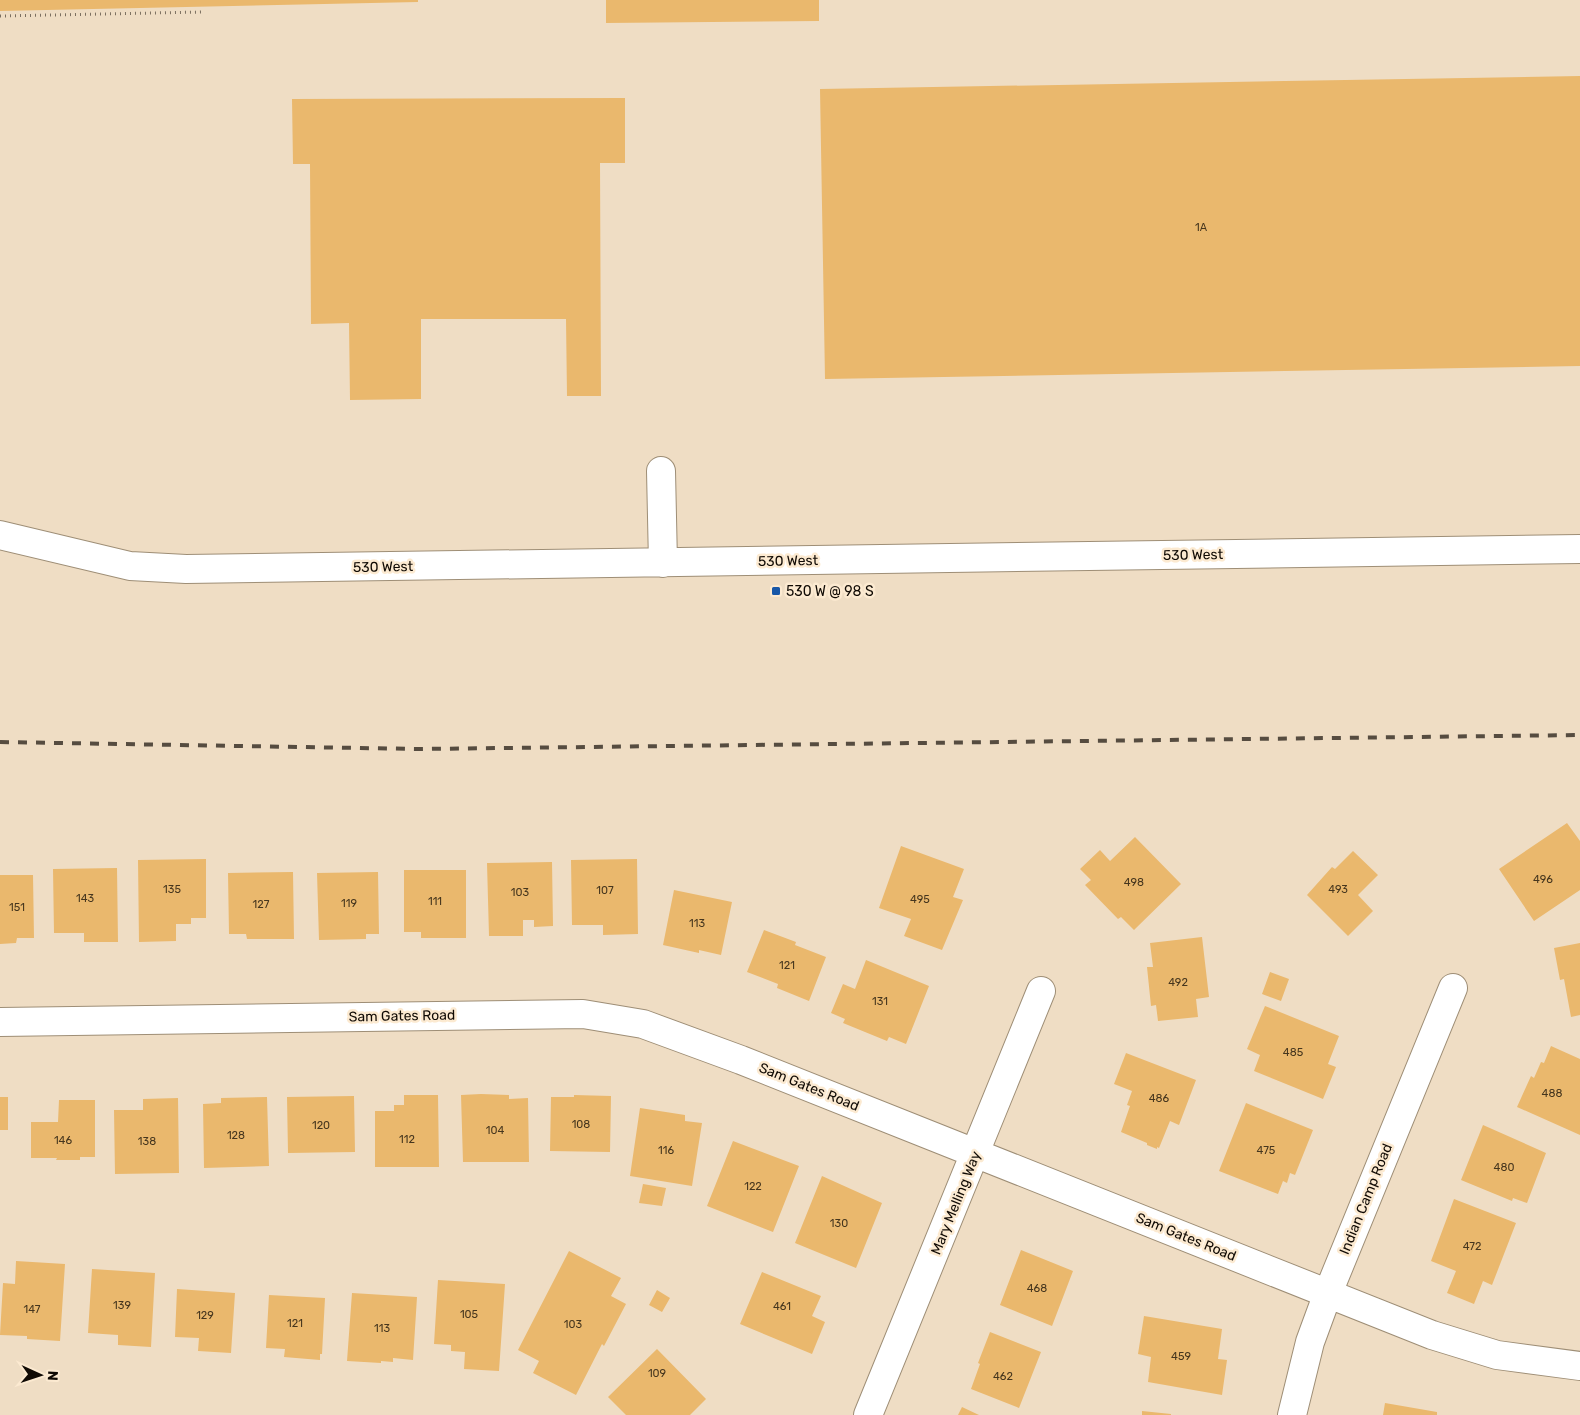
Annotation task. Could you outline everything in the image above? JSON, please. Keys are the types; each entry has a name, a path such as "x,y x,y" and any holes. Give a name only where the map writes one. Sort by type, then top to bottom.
{"street":[{"path":"661,471 663,563"},
{"name":"530 West","path":"0,535 130,566 186,569 1580,550"},
{"name":"Indian Camp Road","path":"1292,1415 1310,1342 1328,1293 1453,988"},
{"name":"Mary Melling Way","path":"868,1415 1041,991"},
{"name":"Sam Gates Road","path":"0,1022 583,1014 643,1024 741,1060 1432,1335 1498,1355 1580,1366"}],"path":[{"path":"0,16 204,12"}],"building":[{"path":"0,0 418,0 418,2 0,11"},
{"path":"606,0 819,0 819,21 606,23"},
{"path":"1580,76 1580,366 825,379 820,89"},
{"path":"625,98 625,163 600,163 601,396 567,396 566,319 421,319 421,399 350,400 349,323 311,324 310,164 293,164 292,99"},
{"path":"1567,823 1580,841 1580,890 1534,921 1499,869"},
{"path":"1135,837 1181,884 1134,930 1121,917 1118,919 1085,885 1091,880 1080,869 1100,850 1110,861"},
{"path":"901,846 964,869 953,897 963,900 942,950 904,936 911,919 879,908"},
{"path":"1353,851 1378,875 1358,895 1373,911 1348,936 1307,895 1332,867 1335,869"},
{"path":"206,859 206,918 191,918 191,924 176,924 176,941 139,942 138,860"},
{"path":"637,859 638,934 603,935 603,925 572,925 571,860"},
{"path":"552,862 553,926 534,927 534,920 523,920 523,936 489,936 487,863"},
{"path":"117,868 118,942 84,942 84,933 54,933 53,869"},
{"path":"404,870 466,870 466,938 421,938 421,932 404,932"},
{"path":"293,872 294,939 247,939 246,934 229,934 228,873"},
{"path":"378,872 379,934 366,934 366,939 319,940 317,873"},
{"path":"0,875 33,875 34,938 17,938 16,943 0,944"},
{"path":"674,890 732,902 721,955 699,950 699,953 663,945"},
{"path":"764,930 796,942 795,945 826,957 809,1001 777,988 778,984 747,972"},
{"path":"1202,937 1209,997 1196,999 1198,1017 1158,1021 1156,1005 1151,1006 1147,967 1153,967 1150,943"},
{"path":"1580,943 1580,1015 1571,1017 1564,979 1560,980 1554,948"},
{"path":"866,960 929,986 906,1044 889,1037 887,1041 843,1023 845,1019 831,1013 843,984 855,989"},
{"path":"1270,972 1289,979 1281,1001 1262,994"},
{"path":"1265,1006 1339,1036 1328,1064 1336,1067 1323,1099 1254,1071 1260,1055 1247,1049"},
{"path":"1551,1046 1580,1059 1580,1135 1517,1107 1531,1076 1534,1078 1541,1062 1544,1063"},
{"path":"1126,1053 1196,1080 1179,1125 1170,1121 1157,1149 1121,1132 1130,1106 1127,1105 1132,1091 1114,1084"},
{"path":"404,1095 438,1095 439,1167 375,1167 375,1111 394,1111 394,1105 404,1105"},
{"path":"461,1095 509,1095 509,1099 528,1098 529,1162 463,1162"},
{"path":"574,1095 611,1096 610,1152 550,1151 551,1097 574,1097"},
{"path":"354,1096 355,1152 288,1153 287,1097"},
{"path":"0,1097 8,1097 8,1130 0,1130"},
{"path":"267,1097 269,1166 204,1168 203,1104 221,1103 221,1098"},
{"path":"178,1098 179,1173 115,1174 114,1110 143,1110 143,1099"},
{"path":"59,1100 95,1100 95,1157 80,1157 80,1160 31,1158 31,1122 58,1122"},
{"path":"1246,1103 1313,1130 1295,1175 1290,1173 1287,1183 1283,1181 1278,1194 1219,1171"},
{"path":"640,1108 685,1115 685,1121 702,1123 692,1186 630,1176"},
{"path":"1483,1125 1546,1153 1527,1203 1513,1198 1512,1201 1461,1180"},
{"path":"733,1141 799,1166 773,1232 707,1206"},
{"path":"822,1176 882,1203 856,1268 795,1243"},
{"path":"643,1184 666,1188 662,1206 639,1203"},
{"path":"1454,1199 1516,1223 1492,1285 1483,1281 1474,1304 1447,1293 1456,1271 1431,1261"},
{"path":"1021,1250 1073,1271 1052,1326 1000,1305"},
{"path":"569,1251 621,1278 611,1296 626,1304 604,1346 602,1344 576,1395 533,1373 539,1361 518,1350"},
{"path":"16,1261 65,1264 60,1341 27,1339 27,1336 0,1335 3,1283 15,1284"},
{"path":"92,1269 155,1273 151,1347 118,1345 118,1335 88,1333"},
{"path":"762,1272 821,1296 812,1316 825,1322 812,1354 740,1324"},
{"path":"438,1280 505,1284 499,1371 464,1369 465,1352 451,1351 451,1345 434,1344"},
{"path":"177,1289 235,1293 231,1353 198,1351 199,1338 175,1337"},
{"path":"657,1290 670,1298 662,1312 649,1305"},
{"path":"352,1293 417,1297 413,1360 393,1358 393,1362 381,1361 381,1363 347,1361"},
{"path":"269,1295 325,1298 322,1354 320,1354 320,1360 284,1357 285,1349 266,1348"},
{"path":"1144,1316 1222,1329 1218,1359 1227,1360 1222,1395 1148,1382 1151,1357 1138,1354"},
{"path":"990,1332 1041,1352 1019,1408 971,1389 980,1364 978,1363"},
{"path":"657,1349 706,1399 690,1415 626,1415 608,1397"},
{"path":"1385,1403 1437,1412 1437,1415 1383,1415"},
{"path":"962,1407 979,1415 958,1415"},
{"path":"1142,1411 1171,1414 1171,1415 1142,1415"}],"railway":[{"path":"0,742 421,749 1580,735"}],"place":[{"name":"530 W @ 98 S","path":"776,591"}]}
